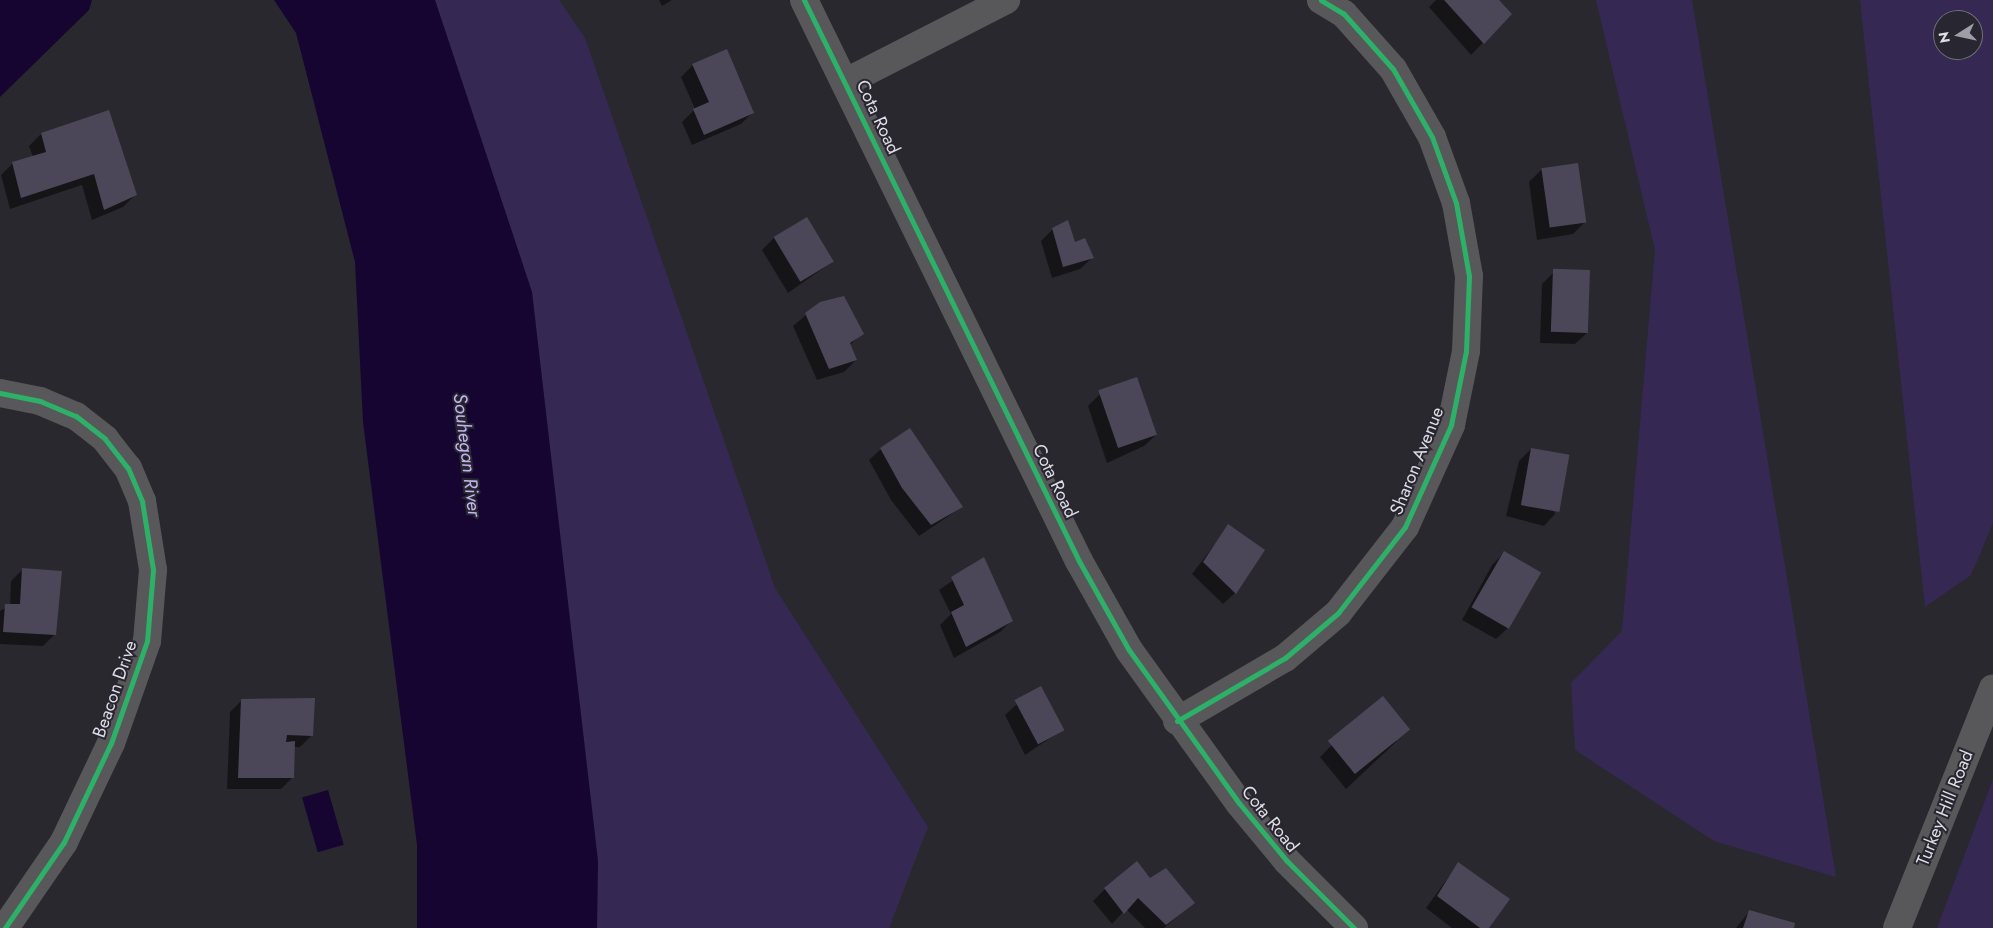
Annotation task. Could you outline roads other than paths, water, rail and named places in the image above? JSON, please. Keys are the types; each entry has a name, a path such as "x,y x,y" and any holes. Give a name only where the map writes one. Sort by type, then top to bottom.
{"street":[{"name":"Cota Road","path":"804,0 846,82 1079,561 1129,650 1177,720 1287,861 1354,928"},
{"path":"846,82 1006,0"},
{"name":"Sharon Avenue","path":"1177,720 1285,658 1344,605 1405,527 1451,425 1466,351 1469,276 1456,204 1432,137 1393,69 1344,14 1321,0"},
{"name":"Beacon Drive","path":"0,393 40,401 76,416 105,439 128,468 142,501 153,570 147,641 112,743 64,842 5,928"},
{"name":"Turkey Hill Road","path":"1896,928 1993,688"}],"water":[{"path":"0,0 92,0 89,10 0,97"},
{"name":"Souhegan River","path":"274,0 435,0 532,292 598,861 597,928 417,928 417,845 363,422 355,262 296,33"},
{"path":"328,790 344,845 318,852 302,797"}]}
